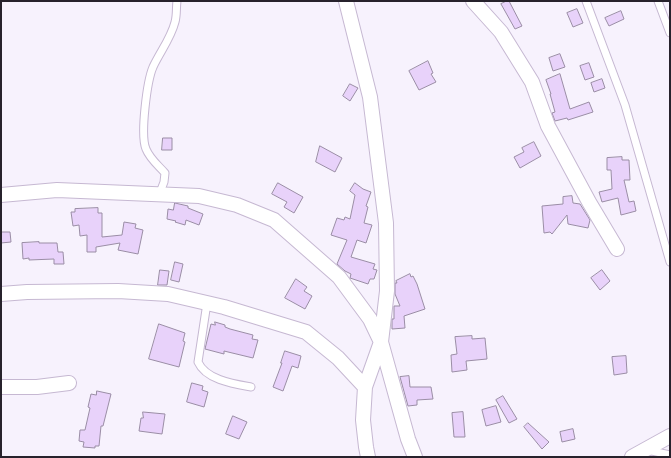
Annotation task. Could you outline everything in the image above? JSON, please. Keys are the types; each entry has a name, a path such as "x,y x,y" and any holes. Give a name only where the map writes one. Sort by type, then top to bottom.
{"street":[{"path":"346,1 370,97 386,223 387,291 381,342 366,387 363,420 368,457"},
{"path":"473,1 501,32 532,82 548,126 589,202 617,249"},
{"path":"1,195 57,190 199,196 237,205 274,220 339,277 370,319 381,342 408,440 415,457"},
{"path":"1,294 27,292 125,292 168,294 207,303 306,332 338,358 366,387"},
{"path":"1,387 37,387 69,383"},
{"path":"638,453 670,436"}],"lane":[{"path":"159,195 165,173 150,157 145,148 143,131 146,101 152,69 175,24 178,1"},
{"path":"586,1 625,105 670,262"},
{"path":"658,1 670,33"},
{"path":"207,303 198,362 201,369 211,376 232,384 251,387"},
{"path":"638,453 670,455"}],"building":[{"path":"509,1 522,26 515,29 501,4"},
{"path":"577,9 583,23 573,27 567,13"},
{"path":"621,11 624,19 609,26 605,18"},
{"path":"560,54 565,67 553,71 549,58"},
{"path":"428,61 433,73 431,74 436,82 419,90 409,71"},
{"path":"589,63 594,77 585,80 580,66"},
{"path":"560,74 570,109 589,102 593,112 568,120 567,118 555,121 552,113 555,112 546,80"},
{"path":"602,79 605,88 594,92 591,83"},
{"path":"350,84 358,88 350,101 343,96"},
{"path":"163,138 172,138 172,150 162,150"},
{"path":"534,142 541,156 520,168 514,157 524,152 522,148"},
{"path":"320,146 342,158 335,172 316,162"},
{"path":"622,157 622,160 629,160 630,180 624,180 629,202 634,201 636,211 621,215 618,198 602,202 599,192 612,189 611,170 607,170 607,158"},
{"path":"278,183 303,197 294,213 284,207 287,202 272,194"},
{"path":"355,183 363,189 371,192 366,206 368,207 364,223 372,225 366,243 357,240 351,257 375,264 373,269 377,270 374,279 370,279 368,284 350,278 351,274 337,264 347,240 331,235 337,218 344,220 345,217 350,219 355,195 350,191"},
{"path":"572,196 573,203 580,204 590,220 588,228 568,224 567,215 552,234 550,232 544,233 542,206 563,204 563,197"},
{"path":"175,203 188,206 188,208 203,214 199,225 186,220 185,225 167,219 168,209 173,210"},
{"path":"98,208 98,213 102,213 102,237 122,235 124,222 136,224 135,228 143,230 138,254 118,250 120,243 96,247 96,252 87,252 87,235 80,236 79,225 73,226 71,212 75,212 75,209"},
{"path":"1,232 10,232 11,242 1,243"},
{"path":"22,243 57,243 58,252 63,252 64,264 54,264 54,259 23,259"},
{"path":"175,262 183,264 179,282 171,280"},
{"path":"160,270 169,271 167,285 158,285"},
{"path":"602,270 610,281 600,290 591,278"},
{"path":"410,274 411,277 413,276 417,284 425,309 404,316 405,328 392,329 394,306 400,306 395,294 395,283 397,283 396,281"},
{"path":"296,279 307,287 304,291 312,296 305,309 285,298"},
{"path":"215,322 225,325 225,327 230,329 253,335 252,339 258,340 253,358 224,351 224,354 205,349 211,324 215,325"},
{"path":"159,324 185,333 183,341 185,342 179,367 149,359"},
{"path":"472,336 472,339 485,338 487,359 466,361 467,370 452,372 451,355 457,354 455,337"},
{"path":"285,351 301,356 298,368 292,366 283,391 273,387"},
{"path":"626,356 627,373 614,375 612,357"},
{"path":"409,376 410,387 431,387 433,399 417,400 417,405 408,406 400,377"},
{"path":"192,383 203,386 202,390 208,392 204,407 187,402"},
{"path":"97,391 111,394 103,426 101,426 99,446 95,446 95,448 83,447 84,442 79,441 80,430 85,430 90,408 88,407 91,394 96,395"},
{"path":"503,396 517,419 509,423 496,400"},
{"path":"496,406 501,422 486,426 482,410"},
{"path":"143,412 165,414 162,434 139,431 141,418 143,418"},
{"path":"463,412 465,437 454,437 452,413"},
{"path":"233,416 247,422 239,439 226,434"},
{"path":"528,423 549,442 542,449 524,427"},
{"path":"573,429 575,439 562,442 560,432"}]}
